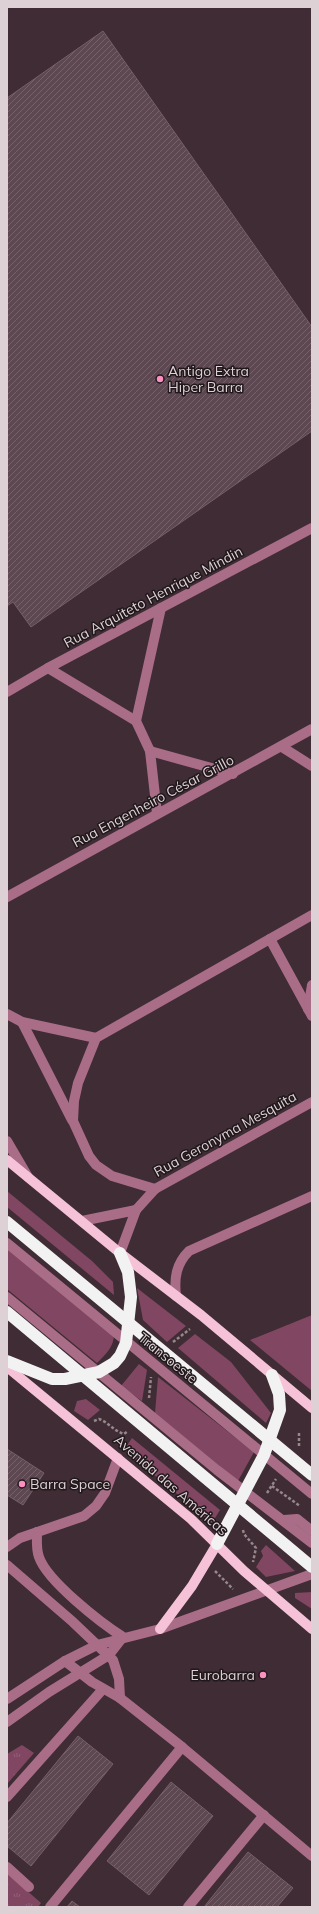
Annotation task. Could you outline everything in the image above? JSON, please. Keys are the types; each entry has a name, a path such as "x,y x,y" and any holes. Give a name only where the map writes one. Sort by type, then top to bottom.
{"highway":[{"path":"7,1222 312,1475"},
{"path":"7,1361 52,1379 82,1376 99,1372 114,1363 120,1356 126,1343 131,1297 128,1272 120,1253"},
{"name":"Avenida das Américas","path":"7,1312 312,1567"},
{"path":"217,1544 246,1492 264,1455 280,1410 277,1385 272,1375"}],"main road":[{"path":"7,1160 312,1408"},
{"name":"Avenida das Américas","path":"7,1367 191,1519 265,1590 312,1629"},
{"path":"160,1628 192,1586 217,1544"}],"street":[{"name":"Rua Arquiteto Henrique Mindin","path":"7,692 48,668 312,528"},
{"path":"136,721 161,608"},
{"path":"48,668 136,721 150,751 157,813"},
{"name":"Rua Engenheiro César Grillo","path":"7,897 157,813 233,774 312,729"},
{"path":"282,747 312,766"},
{"path":"150,751 233,774"},
{"path":"73,1121 74,1101 78,1083 96,1038 312,915"},
{"path":"270,939 310,1013"},
{"path":"310,1013 312,985"},
{"path":"7,1014 22,1022 96,1038"},
{"path":"22,1022 73,1121 81,1141 96,1165 112,1176 155,1189"},
{"name":"Rua Geronyma Mesquita","path":"120,1253 136,1210 155,1189 312,1102"},
{"path":"7,1141 28,1177"},
{"path":"176,1296 175,1282 177,1267 181,1259 189,1251 312,1196"},
{"path":"82,1221 136,1210"},
{"name":"Transoeste","path":"7,1243 126,1343 312,1494"},
{"path":"7,1297 246,1492 312,1543"},
{"path":"7,1547 20,1538 84,1516 96,1506 105,1493 118,1458"},
{"path":"284,1520 297,1519 312,1531"},
{"path":"37,1532 39,1558 50,1574 87,1610 123,1637"},
{"path":"7,1565 109,1655 116,1666 120,1698"},
{"path":"7,1699 65,1661 97,1645 160,1628 312,1574"},
{"path":"7,1722 79,1673 109,1655 123,1637"},
{"path":"65,1661 79,1673 120,1698 182,1747 312,1856"},
{"path":"7,1797 103,1689"},
{"path":"50,1907 182,1747"},
{"path":"188,1907 264,1815"},
{"path":"7,1866 29,1887"}],"path":[{"path":"173,1342 190,1329"},
{"path":"148,1404 152,1371"},
{"path":"94,1421 99,1418 104,1420 118,1432 124,1434 128,1431"},
{"path":"299,1432 299,1447"},
{"path":"263,1499 278,1474"},
{"path":"272,1486 302,1508"},
{"path":"244,1530 244,1534 256,1548 253,1562"},
{"path":"214,1570 233,1589"}],"green space":[{"path":"7,1191 92,1261 113,1282 114,1295 7,1207"},
{"path":"7,1246 114,1334 111,1347 97,1363 7,1289"},
{"path":"137,1288 186,1326 167,1342 143,1320"},
{"path":"312,1315 312,1391 250,1340"},
{"path":"195,1334 231,1362 271,1413 266,1423 178,1348"},
{"path":"139,1364 147,1370 142,1401 121,1386"},
{"path":"158,1377 254,1452 238,1481 155,1413"},
{"path":"86,1399 100,1410 88,1420 74,1411 77,1401"},
{"path":"132,1438 220,1510 212,1523 124,1450"},
{"path":"266,1545 295,1571 266,1577 256,1567 263,1556 261,1551"},
{"path":"312,1592 312,1609 295,1598 295,1593"},
{"path":"22,1745 34,1753 7,1784 7,1754"},
{"path":"7,1873 41,1903 38,1907 7,1907"}],"building":[{"name":"Antigo Extra Hiper Barra","path":"103,31 312,327 312,431 31,627 13,602 7,606 7,98"},
{"name":"Barra Space","path":"7,1449 44,1473 23,1505 7,1495"},
{"path":"78,1736 113,1764 31,1866 7,1846 7,1823"},
{"path":"171,1782 213,1816 149,1895 107,1861"},
{"path":"248,1852 293,1888 277,1907 204,1907"},
{"path":"72,1901 80,1907 67,1907"}],"place":[{"name":"Antigo Extra Hiper Barra","path":"160,379"},
{"name":"Barra Space","path":"22,1484"},
{"name":"Eurobarra","path":"263,1675"}]}
